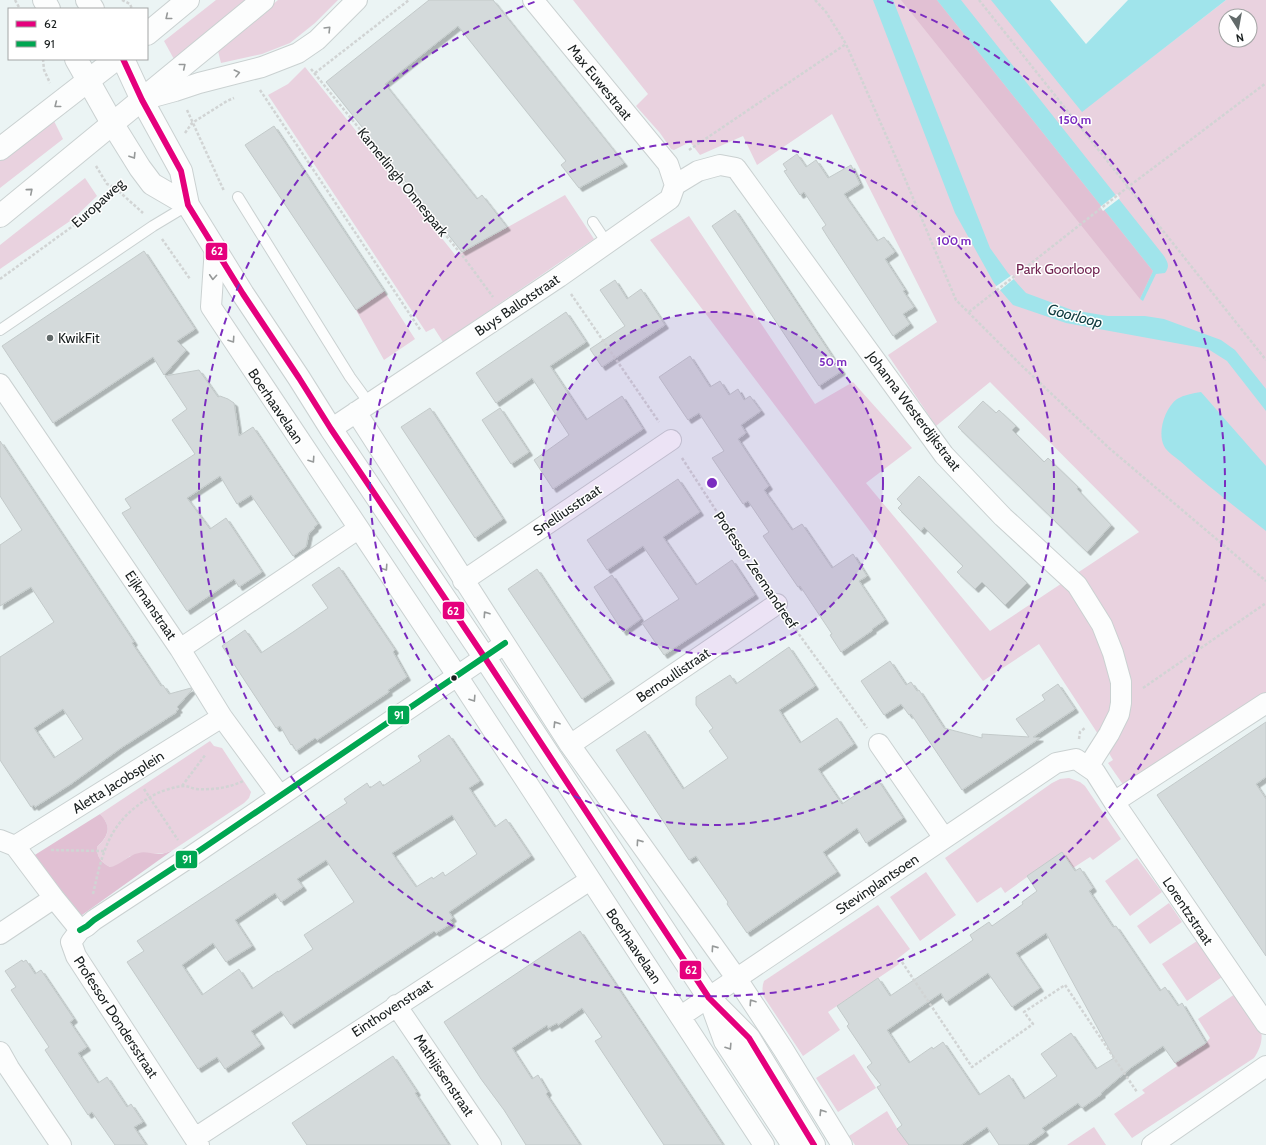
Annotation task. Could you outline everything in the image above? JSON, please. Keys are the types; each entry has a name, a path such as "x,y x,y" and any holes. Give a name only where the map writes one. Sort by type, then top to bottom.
{"main road":[{"path":"148,33 188,0"},
{"path":"0,216 263,0"},
{"path":"76,60 112,123 140,168 152,184 188,205"},
{"path":"4,143 115,60"},
{"path":"123,60 142,100 181,171 188,205 243,294 709,998 749,1038 814,1145"},
{"path":"709,998 725,1041 793,1145"}],"street":[{"path":"142,100 199,83 262,67 298,53 317,40 357,0"},
{"name":"Max Euwestraat","path":"533,0 668,164"},
{"path":"668,164 675,185"},
{"name":"Johanna Westerdijkstraat","path":"675,185 698,171 720,165 736,168 944,455 1003,517 1077,585 1102,625 1113,653 1121,682 1121,703 1119,714 1109,734 1082,763"},
{"name":"Buys Ballotstraat","path":"331,429 559,277 670,199 675,185"},
{"path":"211,308 215,248"},
{"name":"Boerhaavelaan","path":"211,308 458,676 764,1145"},
{"name":"Eijkmanstraat","path":"0,384 180,649 358,529"},
{"path":"363,408 463,581 505,643 570,745 737,979 783,1049 842,1145"},
{"name":"Snelliusstraat","path":"463,581 671,440"},
{"name":"Bernoullistraat","path":"570,745 777,604"},
{"path":"7,843 54,898 87,925 485,658 505,643"},
{"path":"180,649 222,717 280,796"},
{"path":"1114,802 1266,703"},
{"name":"Aletta Jacobsplein","path":"7,843 133,773 222,717"},
{"path":"879,744 944,838"},
{"name":"Stevinplantsoen","path":"681,1016 1056,763 1082,763"},
{"name":"Lorentzstraat","path":"1082,763 1095,772 1114,802 1265,1020"},
{"name":"Einthovenstraat","path":"197,1141 396,1005 590,880"},
{"path":"0,934 54,898"},
{"name":"Professor Dondersstraat","path":"87,925 71,942 76,956 197,1141"},
{"name":"Mathijssenstraat","path":"396,1005 491,1145"},
{"path":"0,1052 9,1068 61,1145"},
{"path":"1152,1145 1266,1066"}],"lane":[{"path":"238,196 350,377 363,408"},
{"path":"0,330 153,226 188,205"},
{"path":"593,222 607,243"}],"path":[{"path":"122,0 130,4 132,8"},
{"path":"315,74 409,0"},
{"path":"815,0 826,12 846,44 956,300 1021,365 1109,448 1266,581"},
{"path":"979,0 1266,360"},
{"path":"668,164 846,44"},
{"name":"Kamerlingh Onnespark","path":"298,53 464,259 505,313"},
{"path":"968,312 1128,187 1266,83"},
{"path":"258,88 421,331"},
{"path":"168,148 183,137 192,123"},
{"name":"Europaweg","path":"0,279 77,223 114,187 140,168"},
{"path":"114,187 143,213 211,308"},
{"name":"Professor Zeemandreef","path":"559,277 671,440 777,604 879,744"},
{"path":"1121,703 1266,603"},
{"path":"1082,763 1080,732 1092,724"},
{"path":"87,925 90,902 104,851 110,836 119,823 136,806 160,791 182,786 194,789 209,789 232,786 261,770"},
{"path":"133,773 190,857"},
{"path":"51,850 104,851"},
{"path":"902,962 972,1067 1033,1024 1024,1012 1065,985 1137,1092"}],"green space":[{"path":"216,0 249,0 175,61 164,41"},
{"path":"278,0 338,0 315,23 290,43 262,54 221,63 218,51"},
{"name":"Park Goorloop","path":"573,0 1026,0 1098,99 1226,0 1266,0 1266,692 1124,786 1108,763 1113,760 1096,731 1039,644 983,681 650,240 689,216 815,404 853,382 912,448 866,483 990,631 1139,532 990,382 936,426 888,355 937,322 832,114 757,165 743,136 700,155 690,142 674,150 671,149 660,133 636,106 648,94"},
{"path":"305,67 456,256 565,195 594,239 443,342 434,328 426,332 268,95 288,84"},
{"path":"53,119 63,139 0,188 0,161"},
{"path":"85,178 97,196 73,219 0,269 0,245"},
{"path":"384,291 415,339 384,360 356,310"},
{"path":"210,741 214,746 222,748 251,792 249,798 244,803 173,850 165,853 130,856 117,866 110,867 104,863 99,857 97,847 104,839 108,831 106,823 100,814"},
{"path":"1069,778 1080,782 1085,786 1121,839 1093,860 1090,857 1073,868 1062,852 1005,893 1001,887 977,903 945,858 1052,783 1060,779"},
{"path":"1137,858 1162,892 1130,916 1105,881"},
{"path":"926,872 956,915 920,941 890,897"},
{"path":"1169,903 1182,922 1150,944 1137,926"},
{"path":"878,905 910,949 896,960 899,964 828,1012 840,1030 803,1056 764,997 762,989 764,981"},
{"path":"1197,941 1222,977 1187,1001 1162,964"},
{"path":"1235,994 1261,1030 1262,1037 1258,1051 1254,1058 1132,1138 1114,1114 1145,1093 1142,1090 1177,1066 1175,1063 1206,1043 1210,1038 1198,1019"},
{"path":"854,1054 876,1088 838,1112 816,1078"},
{"path":"887,1111 898,1130 911,1145 855,1145 849,1136"},
{"path":"1094,1127 1106,1145 1067,1145"}],"shaded area":[{"path":"901,0 937,0 1153,271 1140,299"},
{"path":"100,814 106,823 108,831 104,839 97,847 98,854 102,861 110,867 135,854 144,852 160,854 173,850 75,920 30,858"}],"water":[{"name":"Goorloop","path":"873,0 893,0 990,248 1008,273 1026,293 1072,310 1108,316 1145,316 1164,319 1221,340 1235,350 1266,389 1266,411 1227,361 1208,349 1066,323 1013,305 994,283 955,213"},
{"path":"937,0 961,0 1164,256 1168,264 1167,271 1165,273 1156,274 1143,301 1140,299 1153,271"},
{"path":"991,0 1050,0 1086,44 1128,0 1226,0 1082,112"},
{"path":"1201,392 1266,466 1266,531 1222,497 1169,452 1164,446 1161,434 1163,421 1169,408 1177,399 1189,394"}],"pier":[{"path":"1117,194 1120,198 1103,211 1100,207"},
{"path":"1012,275 1015,278 999,291 995,287"}],"building":[{"path":"429,0 493,0 624,163 579,188 561,165 566,161 458,26 385,84 477,199 482,195 507,227 462,252 326,82"},
{"path":"274,126 384,291 356,310 245,145"},
{"path":"797,154 806,167 816,160 828,178 851,165 860,184 844,194 877,241 884,237 895,252 885,259 914,307 903,314 910,324 893,336 822,228 826,225 804,192 800,195 784,171 787,170 783,164"},
{"path":"735,210 842,371 819,386 712,226"},
{"path":"144,251 195,329 177,341 186,350 164,375 153,357 53,423 2,346"},
{"path":"615,280 627,299 641,289 665,325 602,367 590,349 625,326 600,290"},
{"path":"566,312 586,342 550,366 586,420 622,396 643,429 553,489 534,460 569,435 532,378 496,403 476,373"},
{"path":"690,356 710,387 720,381 729,395 738,389 744,400 750,396 761,411 741,425 746,433 738,439 769,486 764,490 792,530 802,524 832,568 853,554 867,576 859,581 885,620 841,652 830,635 832,634 800,586 798,587 763,536 769,532 748,501 743,504 712,458 724,451 699,413 688,420 659,377"},
{"path":"199,370 218,397 220,396 228,399 234,403 239,436 253,427 318,524 309,533 306,547 293,556 251,495 237,504 220,476 187,498 210,529 226,518 262,572 239,587 234,579 187,611 122,513 131,508 125,499 195,454 172,420 187,409 165,376"},
{"path":"983,401 996,413 999,410 1016,426 1012,430 1044,462 1048,458 1078,487 1077,489 1111,525 1087,552 958,427"},
{"path":"430,408 503,519 475,538 401,427"},
{"path":"500,408 529,452 511,464 482,420"},
{"path":"0,441 134,642 132,643 161,686 163,685 169,694 191,688 192,690 177,707 179,709 176,711 177,712 121,748 71,784 35,807 34,805 31,807 0,760 0,657 54,622 31,587 0,606 0,545 22,530 0,496","holes":["63,709 83,739 54,758 34,728"]},
{"path":"919,476 1027,583 1005,605 982,582 975,589 957,572 963,566 924,527 921,531 898,508 902,504 897,499"},
{"path":"678,479 700,512 663,537 696,585 732,560 755,595 664,655 642,623 679,599 643,546 607,570 587,540"},
{"path":"339,567 395,650 393,652 407,677 388,690 389,692 317,740 315,738 296,751 280,726 276,728 222,646 245,630 261,653 293,632 328,608 312,585"},
{"path":"537,569 611,680 582,699 508,589"},
{"path":"612,575 641,619 623,632 594,587"},
{"path":"789,647 815,686 779,710 800,743 837,718 854,744 818,769 842,804 878,780 903,818 866,843 857,828 823,852 837,872 747,933 727,904 728,902 696,856 689,860 616,750 645,731 683,789 728,758 709,731 713,728 696,705 696,697 730,675 736,684"},
{"path":"890,661 906,685 911,682 917,691 919,690 944,728 982,738 982,734 1029,737 1016,719 1045,700 1042,695 1058,684 1075,709 1033,737 1040,738 962,790 911,714 909,715 901,704 884,715 861,681"},
{"path":"1266,722 1266,777 1256,784 1266,799 1266,956 1157,795"},
{"path":"449,735 480,781 469,788 495,827 506,819 531,856 449,912 453,918 450,920 452,923 436,933 434,931 291,1025 281,1011 251,1031 261,1045 225,1069 217,1057 198,1069 127,962 144,951 137,941 347,803 344,799 367,783 370,788 380,781 383,786 421,761 418,756","holes":["452,815 477,854 445,876 443,872 433,879 432,877 416,887 392,853","326,860 354,902 304,935 313,949 252,989 239,969 202,995 182,965 213,943 226,962 252,946 235,920 275,893 281,902 303,887 297,879"]},
{"path":"1062,852 1075,871 1080,868 1093,888 1089,891 1113,927 1116,926 1160,991 1165,987 1178,1006 1182,1003 1206,1043 1175,1063 1163,1046 1132,1067 1101,1093 1102,1094 1082,1108 1078,1103 1042,1128 1045,1132 1027,1145 999,1145 987,1127 961,1145 909,1145 897,1129 902,1125 877,1087 881,1085 867,1067 872,1063 847,1026 849,1024 837,1006 878,978 890,996 973,940 970,935 989,922 992,926 1023,904 1022,902 1037,891 1027,876","holes":["1046,933 1114,1058 1096,1069 1071,1033 1041,1054 1057,1076 1024,1099 1009,1075 979,1095 943,1042 933,1049 932,1047 909,1063 887,1030 941,993 946,1002 988,973 1012,1007 1040,988 1016,953"]},
{"path":"580,931 723,1145 664,1145 595,1041 602,1037 582,1008 558,1025 557,1023 548,1028 547,1025 512,1048 532,1079 538,1075 548,1092 546,1094 580,1145 526,1145 504,1110 481,1079 444,1022"},
{"path":"22,960 23,962 26,960 35,974 41,970 74,1019 70,1022 87,1047 78,1053 98,1083 107,1077 127,1107 131,1104 143,1122 134,1127 146,1145 115,1145 92,1112 88,1115 45,1050 49,1047 11,990 16,987 5,971"},
{"path":"393,1056 449,1145 307,1145 292,1123"}],"transit line":[{"name":"62","path":"123,60 142,100 181,171 188,205 243,294 709,998 749,1038 814,1145"},
{"name":"91","path":"80,930 505,643"}],"place":[{"name":"KwikFit","path":"50,338"}]}
